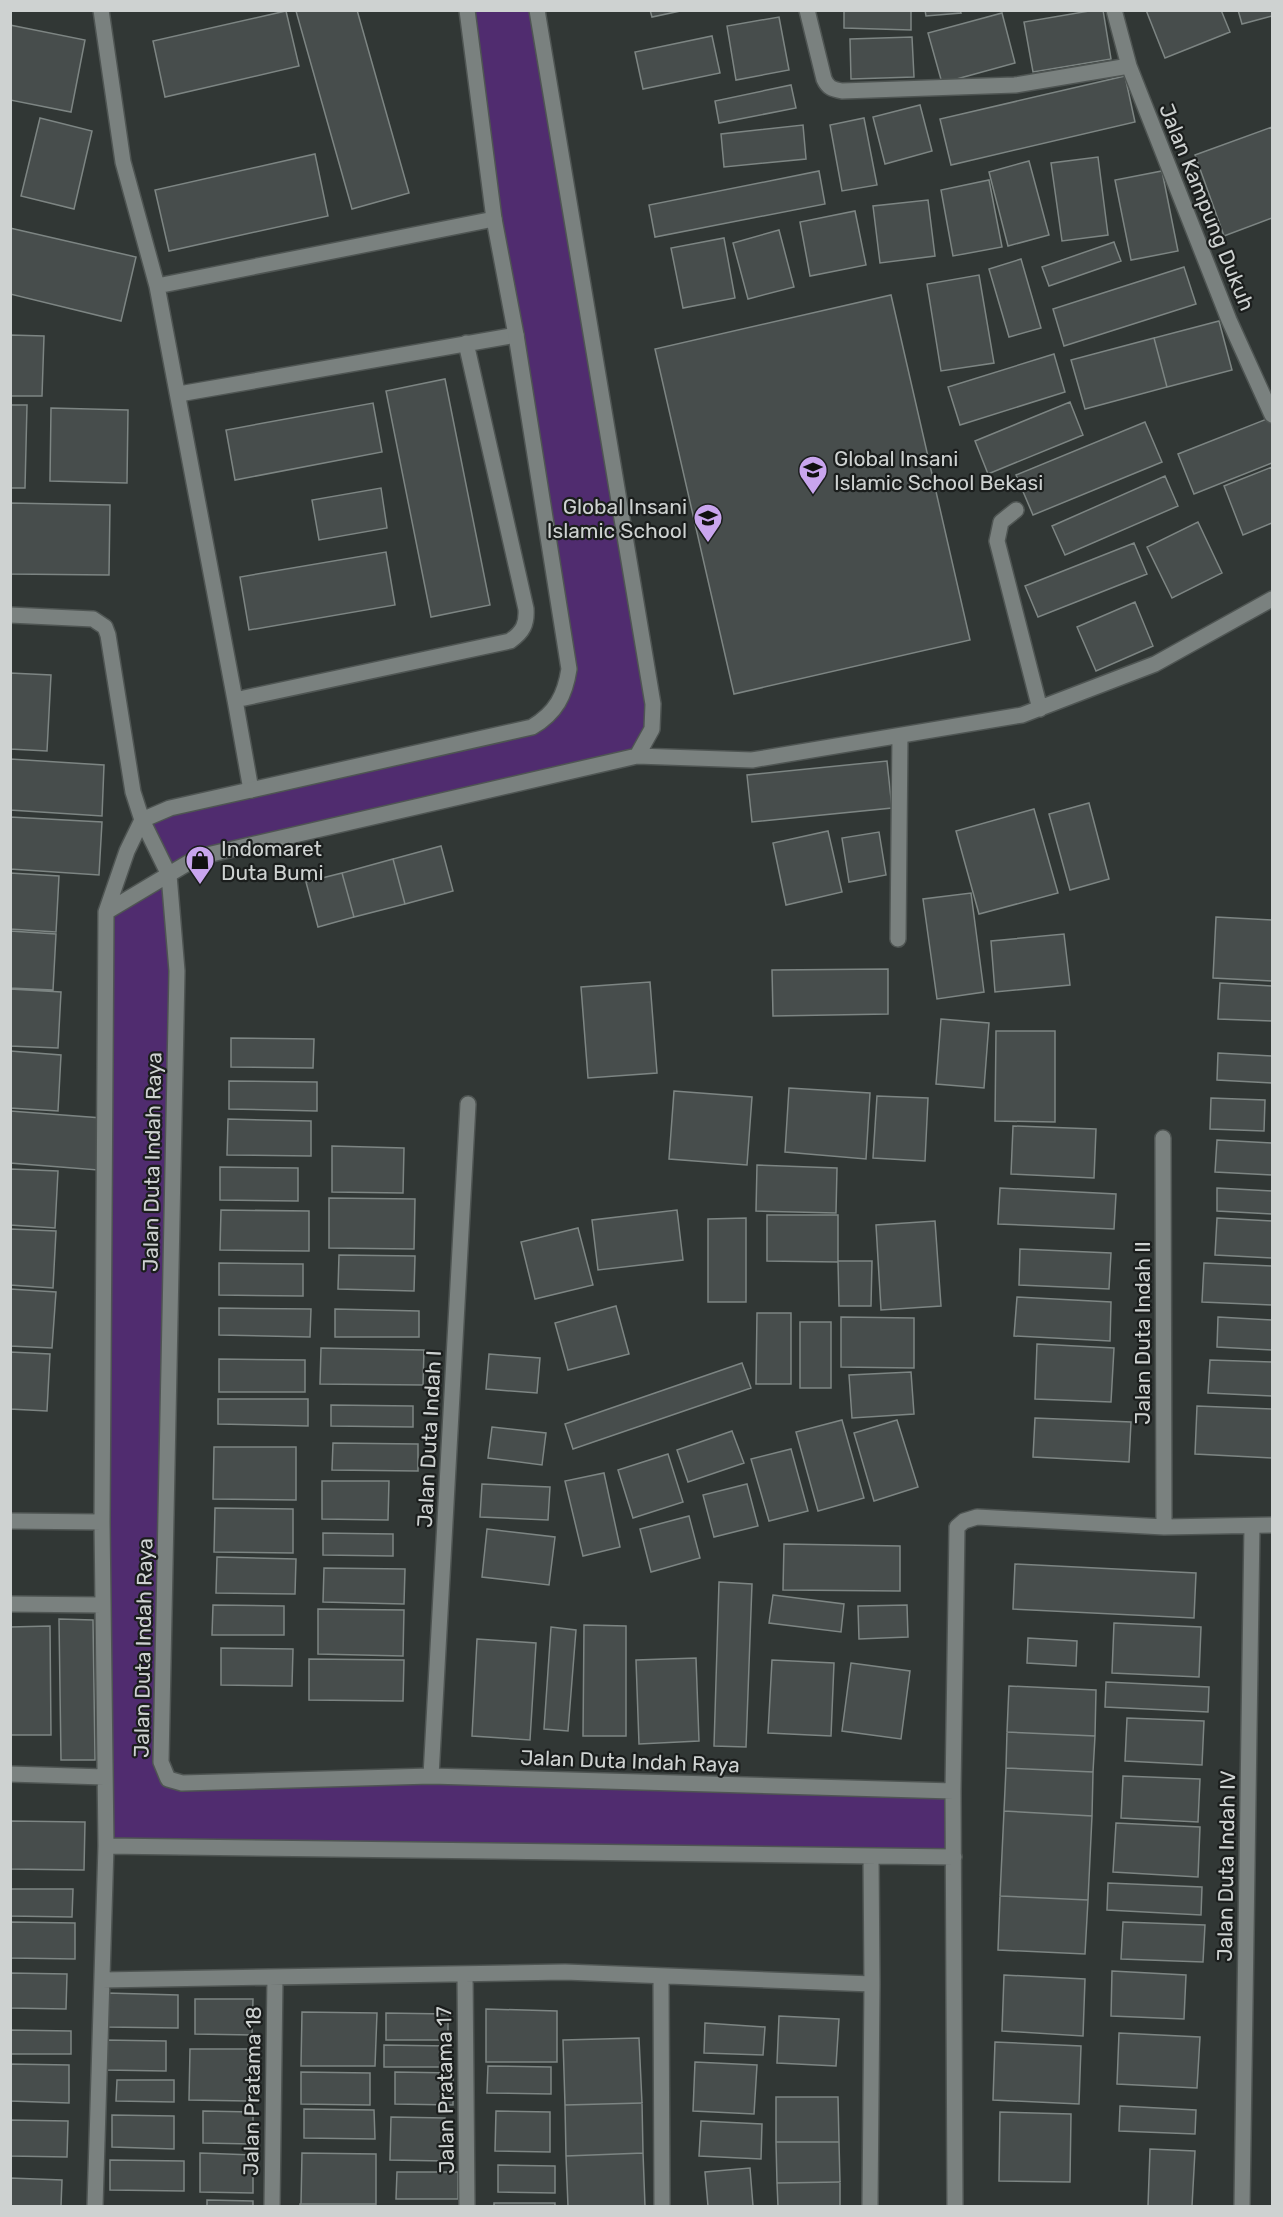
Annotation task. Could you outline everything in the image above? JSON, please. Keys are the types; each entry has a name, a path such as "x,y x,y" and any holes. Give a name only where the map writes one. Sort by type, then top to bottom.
{"street":[{"path":"101,10 123,162 157,286 179,394 251,790"},
{"path":"95,2206 106,1846 102,1522 106,912 127,851 142,820 170,808 532,727 546,719 559,704 566,688 569,669 516,335 494,219 467,10"},
{"path":"537,10 653,704 652,729 637,756"},
{"path":"807,10 826,85 842,91 1015,85 1129,66"},
{"name":"Jalan Kampung Dukuh","path":"1114,10 1129,66 1229,320 1272,415"},
{"path":"157,286 494,219"},
{"path":"179,394 516,335"},
{"path":"235,700 510,641 520,634 526,621 526,609 466,344"},
{"path":"1016,510 1001,522 997,541 1040,709"},
{"path":"106,912 188,863 207,855 637,756 752,760 1022,715 1155,664 1272,599"},
{"path":"10,615 93,619 105,627 133,792 142,820 169,875"},
{"path":"898,939 900,736"},
{"name":"Jalan Duta Indah Raya","path":"169,875 177,970 161,1762 168,1779 182,1783 431,1776 953,1791"},
{"name":"Jalan Duta Indah I","path":"431,1776 468,1104"},
{"name":"Jalan Duta Indah II","path":"1163,1138 1164,1527"},
{"path":"955,2206 953,1791 957,1527 964,1521 977,1517 1164,1527 1272,1525"},
{"path":"10,1521 102,1522"},
{"name":"Jalan Duta Indah IV","path":"1242,2206 1252,1526"},
{"path":"10,1604 102,1605"},
{"path":"10,1774 104,1777"},
{"path":"106,1846 954,1857"},
{"path":"870,2206 871,1856"},
{"path":"102,1980 565,1972 872,1984"},
{"name":"Jalan Pratama 17","path":"465,1974 467,2206"},
{"path":"660,1976 662,2206"},
{"name":"Jalan Pratama 18","path":"272,2206 275,1977"}],"shaded area":[{"path":"467,11 537,11 653,704 637,756 207,855 169,875 176,960 168,1779 431,1776 953,1791 945,1857 106,1846 106,912 168,875 142,820 532,727 566,688"}],"building":[{"path":"357,10 409,193 352,209 296,11"},
{"path":"650,10 685,10 652,17"},
{"path":"844,10 911,10 911,30 844,28"},
{"path":"925,10 960,10 961,13 926,16"},
{"path":"1103,10 1111,59 1033,72 1024,22"},
{"path":"1146,10 1221,10 1230,32 1165,58"},
{"path":"1238,10 1272,10 1272,16 1242,24"},
{"path":"286,11 299,66 165,97 153,41"},
{"path":"1002,13 1015,63 942,83 928,33"},
{"path":"779,17 789,70 736,80 727,26"},
{"path":"10,25 85,40 71,112 10,100"},
{"path":"712,36 720,73 643,89 635,52"},
{"path":"912,37 914,77 851,79 850,39"},
{"path":"1125,76 1135,122 951,165 940,119"},
{"path":"791,85 796,108 719,123 715,101"},
{"path":"920,105 932,151 885,164 873,117"},
{"path":"40,118 92,131 74,209 21,196"},
{"path":"864,118 877,185 842,191 830,125"},
{"path":"803,125 806,159 724,167 721,134"},
{"path":"1272,127 1272,218 1224,236 1195,155"},
{"path":"315,154 328,216 169,251 155,190"},
{"path":"1098,157 1108,235 1062,241 1051,163"},
{"path":"1029,161 1049,235 1008,246 989,172"},
{"path":"819,171 825,204 655,237 649,205"},
{"path":"1162,171 1178,251 1131,260 1115,180"},
{"path":"989,180 1002,247 953,256 941,190"},
{"path":"928,200 935,256 880,263 873,206"},
{"path":"855,211 866,265 810,276 800,222"},
{"path":"10,228 136,257 121,321 10,294"},
{"path":"779,230 794,287 748,299 733,243"},
{"path":"724,238 735,298 683,308 671,248"},
{"path":"1114,242 1121,261 1049,286 1042,267"},
{"path":"1021,259 1041,328 1009,337 989,269"},
{"path":"1184,267 1196,304 1064,346 1053,309"},
{"path":"979,275 994,363 941,371 927,284"},
{"name":"Global Insani Islamic School Bekasi","path":"891,295 970,640 734,694 655,349"},
{"path":"1219,321 1232,370 1167,387 1154,338"},
{"path":"10,335 44,336 42,396 10,396"},
{"path":"1154,338 1167,387 1085,409 1071,360"},
{"path":"1054,354 1065,392 960,425 948,387"},
{"path":"445,379 490,605 431,617 386,391"},
{"path":"1070,402 1083,435 988,474 975,441"},
{"path":"373,403 382,452 235,480 226,430"},
{"path":"10,405 27,405 25,488 10,488"},
{"path":"51,408 128,410 127,483 50,481"},
{"path":"1272,417 1272,463 1194,494 1178,454"},
{"path":"1145,422 1162,462 1033,515 1016,475"},
{"path":"1272,467 1272,523 1243,535 1224,486"},
{"path":"1165,476 1178,506 1065,555 1052,526"},
{"path":"381,488 387,528 319,540 312,500"},
{"path":"10,503 110,505 109,575 10,574"},
{"path":"1198,522 1222,573 1172,598 1147,547"},
{"path":"1134,543 1147,574 1038,617 1025,586"},
{"path":"386,552 395,605 249,630 240,577"},
{"path":"1135,602 1153,646 1096,671 1077,627"},
{"path":"10,673 51,675 47,751 10,749"},
{"path":"10,759 104,765 102,816 10,810"},
{"path":"887,761 892,808 752,822 747,775"},
{"path":"1089,803 1109,879 1070,890 1049,814"},
{"path":"1034,809 1058,893 979,914 956,831"},
{"path":"10,817 102,822 99,875 10,869"},
{"path":"828,831 842,892 786,905 773,843"},
{"path":"879,832 886,875 849,882 842,838"},
{"path":"441,846 453,891 405,904 393,859"},
{"path":"393,859 405,904 354,917 342,873"},
{"path":"10,873 59,876 56,932 10,929"},
{"path":"342,873 354,917 318,927 306,882"},
{"path":"971,893 984,992 937,999 923,899"},
{"path":"1216,917 1272,920 1272,981 1213,978"},
{"path":"10,931 56,934 53,990 10,988"},
{"path":"1064,934 1070,985 995,992 991,941"},
{"path":"888,969 888,1014 773,1016 772,970"},
{"path":"650,982 657,1073 588,1078 581,987"},
{"path":"1220,983 1272,986 1272,1021 1218,1019"},
{"path":"10,989 61,992 58,1048 10,1046"},
{"path":"941,1019 989,1023 984,1088 936,1084"},
{"path":"996,1031 1055,1031 1055,1122 995,1121"},
{"path":"231,1038 314,1039 313,1068 231,1067"},
{"path":"10,1051 61,1055 58,1111 10,1108"},
{"path":"1218,1053 1272,1056 1272,1083 1217,1080"},
{"path":"229,1081 317,1082 317,1111 229,1109"},
{"path":"789,1088 870,1093 866,1159 785,1152"},
{"path":"674,1091 752,1097 747,1165 669,1159"},
{"path":"877,1096 928,1098 925,1161 873,1158"},
{"path":"1211,1098 1265,1100 1264,1131 1210,1129"},
{"path":"10,1111 102,1118 98,1170 10,1163"},
{"path":"228,1119 311,1121 311,1156 227,1155"},
{"path":"1013,1126 1096,1129 1094,1178 1011,1174"},
{"path":"1217,1140 1272,1143 1272,1175 1215,1172"},
{"path":"332,1146 404,1148 403,1193 332,1192"},
{"path":"757,1165 837,1168 836,1213 756,1211"},
{"path":"220,1167 298,1168 298,1201 220,1200"},
{"path":"10,1169 58,1171 55,1228 10,1225"},
{"path":"1000,1188 1116,1194 1114,1229 998,1224"},
{"path":"1217,1188 1272,1191 1272,1214 1217,1211"},
{"path":"329,1198 415,1199 414,1249 329,1248"},
{"path":"221,1210 309,1211 309,1251 220,1250"},
{"path":"677,1210 683,1260 598,1270 592,1220"},
{"path":"767,1215 838,1215 838,1262 767,1261"},
{"path":"746,1218 746,1302 708,1302 708,1219"},
{"path":"1217,1218 1272,1221 1272,1258 1215,1255"},
{"path":"935,1221 941,1306 881,1310 876,1225"},
{"path":"578,1228 593,1285 535,1299 521,1242"},
{"path":"10,1229 56,1231 53,1288 10,1285"},
{"path":"1020,1249 1111,1253 1109,1289 1019,1285"},
{"path":"339,1255 415,1256 414,1291 338,1289"},
{"path":"838,1261 872,1261 871,1306 839,1306"},
{"path":"219,1263 303,1264 303,1296 219,1295"},
{"path":"1204,1263 1272,1266 1272,1305 1202,1302"},
{"path":"10,1289 56,1292 52,1348 10,1346"},
{"path":"1017,1297 1111,1302 1110,1341 1014,1336"},
{"path":"616,1306 629,1354 568,1370 555,1323"},
{"path":"219,1308 311,1309 310,1337 219,1335"},
{"path":"335,1309 419,1311 419,1337 335,1337"},
{"path":"757,1313 791,1313 791,1384 756,1384"},
{"path":"841,1317 914,1318 914,1368 841,1367"},
{"path":"1218,1317 1272,1320 1272,1350 1217,1347"},
{"path":"800,1322 831,1322 831,1388 800,1388"},
{"path":"1037,1344 1114,1348 1111,1402 1035,1399"},
{"path":"321,1348 424,1350 423,1385 320,1384"},
{"path":"10,1352 50,1354 47,1411 10,1409"},
{"path":"489,1354 540,1358 537,1393 486,1389"},
{"path":"219,1359 305,1360 305,1392 219,1392"},
{"path":"1210,1360 1272,1362 1272,1396 1208,1393"},
{"path":"742,1363 751,1388 573,1449 565,1424"},
{"path":"911,1372 914,1414 852,1418 849,1375"},
{"path":"218,1399 308,1399 308,1426 218,1424"},
{"path":"331,1405 413,1406 413,1427 331,1426"},
{"path":"1197,1406 1272,1409 1272,1458 1195,1454"},
{"path":"1035,1418 1131,1422 1129,1462 1033,1457"},
{"path":"842,1420 864,1498 818,1511 796,1432"},
{"path":"897,1420 918,1487 874,1501 854,1433"},
{"path":"492,1427 546,1433 542,1465 488,1458"},
{"path":"732,1431 744,1463 688,1482 677,1450"},
{"path":"333,1443 418,1444 418,1471 332,1470"},
{"path":"214,1447 296,1447 296,1500 213,1499"},
{"path":"791,1449 808,1511 769,1521 751,1459"},
{"path":"668,1454 683,1502 633,1518 618,1470"},
{"path":"604,1473 620,1547 583,1556 565,1481"},
{"path":"322,1481 389,1481 388,1520 322,1519"},
{"path":"482,1484 550,1487 548,1520 480,1517"},
{"path":"747,1484 758,1526 714,1537 703,1495"},
{"path":"215,1508 293,1509 293,1553 214,1552"},
{"path":"689,1516 700,1558 651,1572 640,1529"},
{"path":"487,1529 555,1537 549,1585 482,1577"},
{"path":"323,1533 393,1534 393,1556 323,1555"},
{"path":"784,1544 900,1546 900,1591 783,1590"},
{"path":"217,1557 296,1559 295,1594 216,1593"},
{"path":"1015,1564 1196,1573 1194,1618 1013,1609"},
{"path":"324,1568 405,1569 404,1604 323,1602"},
{"path":"719,1582 752,1584 746,1747 714,1746"},
{"path":"773,1595 844,1604 841,1632 769,1623"},
{"path":"213,1605 284,1606 284,1635 212,1635"},
{"path":"907,1605 908,1637 859,1639 858,1606"},
{"path":"318,1609 404,1610 403,1656 318,1654"},
{"path":"59,1619 93,1620 95,1760 61,1760"},
{"path":"1114,1623 1201,1627 1199,1677 1112,1673"},
{"path":"584,1625 626,1626 626,1736 583,1736"},
{"path":"50,1626 51,1735 10,1735 10,1627"},
{"path":"551,1627 576,1630 568,1731 544,1729"},
{"path":"1028,1638 1077,1641 1076,1666 1027,1663"},
{"path":"477,1639 536,1643 530,1740 472,1736"},
{"path":"221,1648 293,1649 292,1686 221,1685"},
{"path":"696,1658 699,1741 639,1744 636,1660"},
{"path":"309,1659 404,1660 403,1701 309,1700"},
{"path":"772,1660 834,1663 831,1736 768,1733"},
{"path":"851,1663 910,1671 901,1739 842,1731"},
{"path":"1106,1682 1209,1687 1208,1712 1105,1707"},
{"path":"1009,1686 1096,1690 1095,1736 1007,1732"},
{"path":"1127,1718 1204,1721 1202,1765 1125,1761"},
{"path":"1007,1732 1095,1736 1093,1772 1006,1768"},
{"path":"1006,1768 1093,1772 1092,1816 1004,1811"},
{"path":"1123,1776 1200,1779 1198,1822 1121,1818"},
{"path":"1004,1811 1092,1816 1088,1900 1000,1896"},
{"path":"10,1821 85,1822 84,1870 10,1869"},
{"path":"1116,1823 1200,1827 1198,1877 1113,1872"},
{"path":"1108,1883 1202,1887 1201,1915 1107,1910"},
{"path":"10,1889 73,1889 72,1917 10,1916"},
{"path":"1000,1896 1088,1900 1085,1954 998,1950"},
{"path":"11,1922 75,1923 75,1959 10,1958"},
{"path":"1123,1922 1205,1925 1203,1962 1121,1959"},
{"path":"1112,1971 1186,1975 1184,2019 1111,2016"},
{"path":"10,1973 67,1974 66,2009 10,2008"},
{"path":"1004,1975 1085,1979 1083,2036 1002,2031"},
{"path":"107,1993 178,1995 178,2028 107,2027"},
{"path":"195,1999 253,1999 252,2035 195,2034"},
{"path":"486,2009 557,2011 557,2062 486,2062"},
{"path":"302,2012 377,2013 375,2066 301,2066"},
{"path":"386,2013 448,2014 448,2040 386,2040"},
{"path":"779,2016 839,2019 836,2066 777,2063"},
{"path":"705,2023 765,2027 763,2055 704,2053"},
{"path":"10,2030 71,2031 71,2054 10,2054"},
{"path":"1119,2033 1200,2037 1197,2088 1117,2084"},
{"path":"639,2038 642,2103 565,2105 563,2040"},
{"path":"104,2040 166,2041 166,2071 104,2070"},
{"path":"995,2042 1081,2046 1079,2104 993,2100"},
{"path":"384,2045 448,2046 448,2067 384,2067"},
{"path":"190,2049 248,2049 248,2101 189,2100"},
{"path":"695,2062 757,2065 754,2114 693,2111"},
{"path":"10,2064 69,2065 69,2103 10,2101"},
{"path":"488,2066 551,2067 551,2094 487,2093"},
{"path":"301,2072 370,2073 370,2105 301,2104"},
{"path":"395,2072 453,2073 453,2105 395,2104"},
{"path":"117,2080 174,2080 174,2102 116,2101"},
{"path":"776,2097 838,2097 839,2142 776,2142"},
{"path":"642,2103 643,2153 566,2156 565,2105"},
{"path":"1120,2106 1196,2110 1195,2134 1119,2131"},
{"path":"304,2109 374,2110 375,2139 304,2138"},
{"path":"203,2111 253,2112 253,2144 203,2143"},
{"path":"496,2111 550,2112 550,2152 495,2151"},
{"path":"1000,2112 1071,2114 1070,2182 999,2181"},
{"path":"112,2115 174,2116 174,2149 112,2147"},
{"path":"391,2117 445,2118 444,2161 390,2160"},
{"path":"10,2120 68,2121 67,2157 10,2156"},
{"path":"701,2121 762,2124 761,2159 699,2156"},
{"path":"776,2142 839,2142 840,2182 777,2183"},
{"path":"1150,2149 1195,2151 1192,2206 1148,2206"},
{"path":"200,2153 253,2155 253,2193 200,2192"},
{"path":"302,2153 376,2154 376,2204 301,2204"},
{"path":"643,2153 645,2206 568,2206 566,2156"},
{"path":"110,2160 184,2161 184,2191 110,2190"},
{"path":"498,2165 555,2166 555,2193 498,2192"},
{"path":"750,2168 753,2206 708,2206 705,2172"},
{"path":"397,2172 458,2172 458,2199 396,2199"},
{"path":"10,2178 62,2180 61,2206 10,2206"},
{"path":"840,2182 840,2206 778,2206 777,2183"},
{"path":"207,2200 253,2201 253,2206 207,2206"},
{"path":"494,2203 555,2203 555,2206 494,2206"},
{"path":"300,2204 376,2204 376,2206 300,2206"}],"place":[{"name":"Global Insani Islamic School Bekasi","path":"813,496"},
{"name":"Global Insani Islamic School","path":"708,544"},
{"name":"Indomaret Duta Bumi","path":"200,886"}]}
